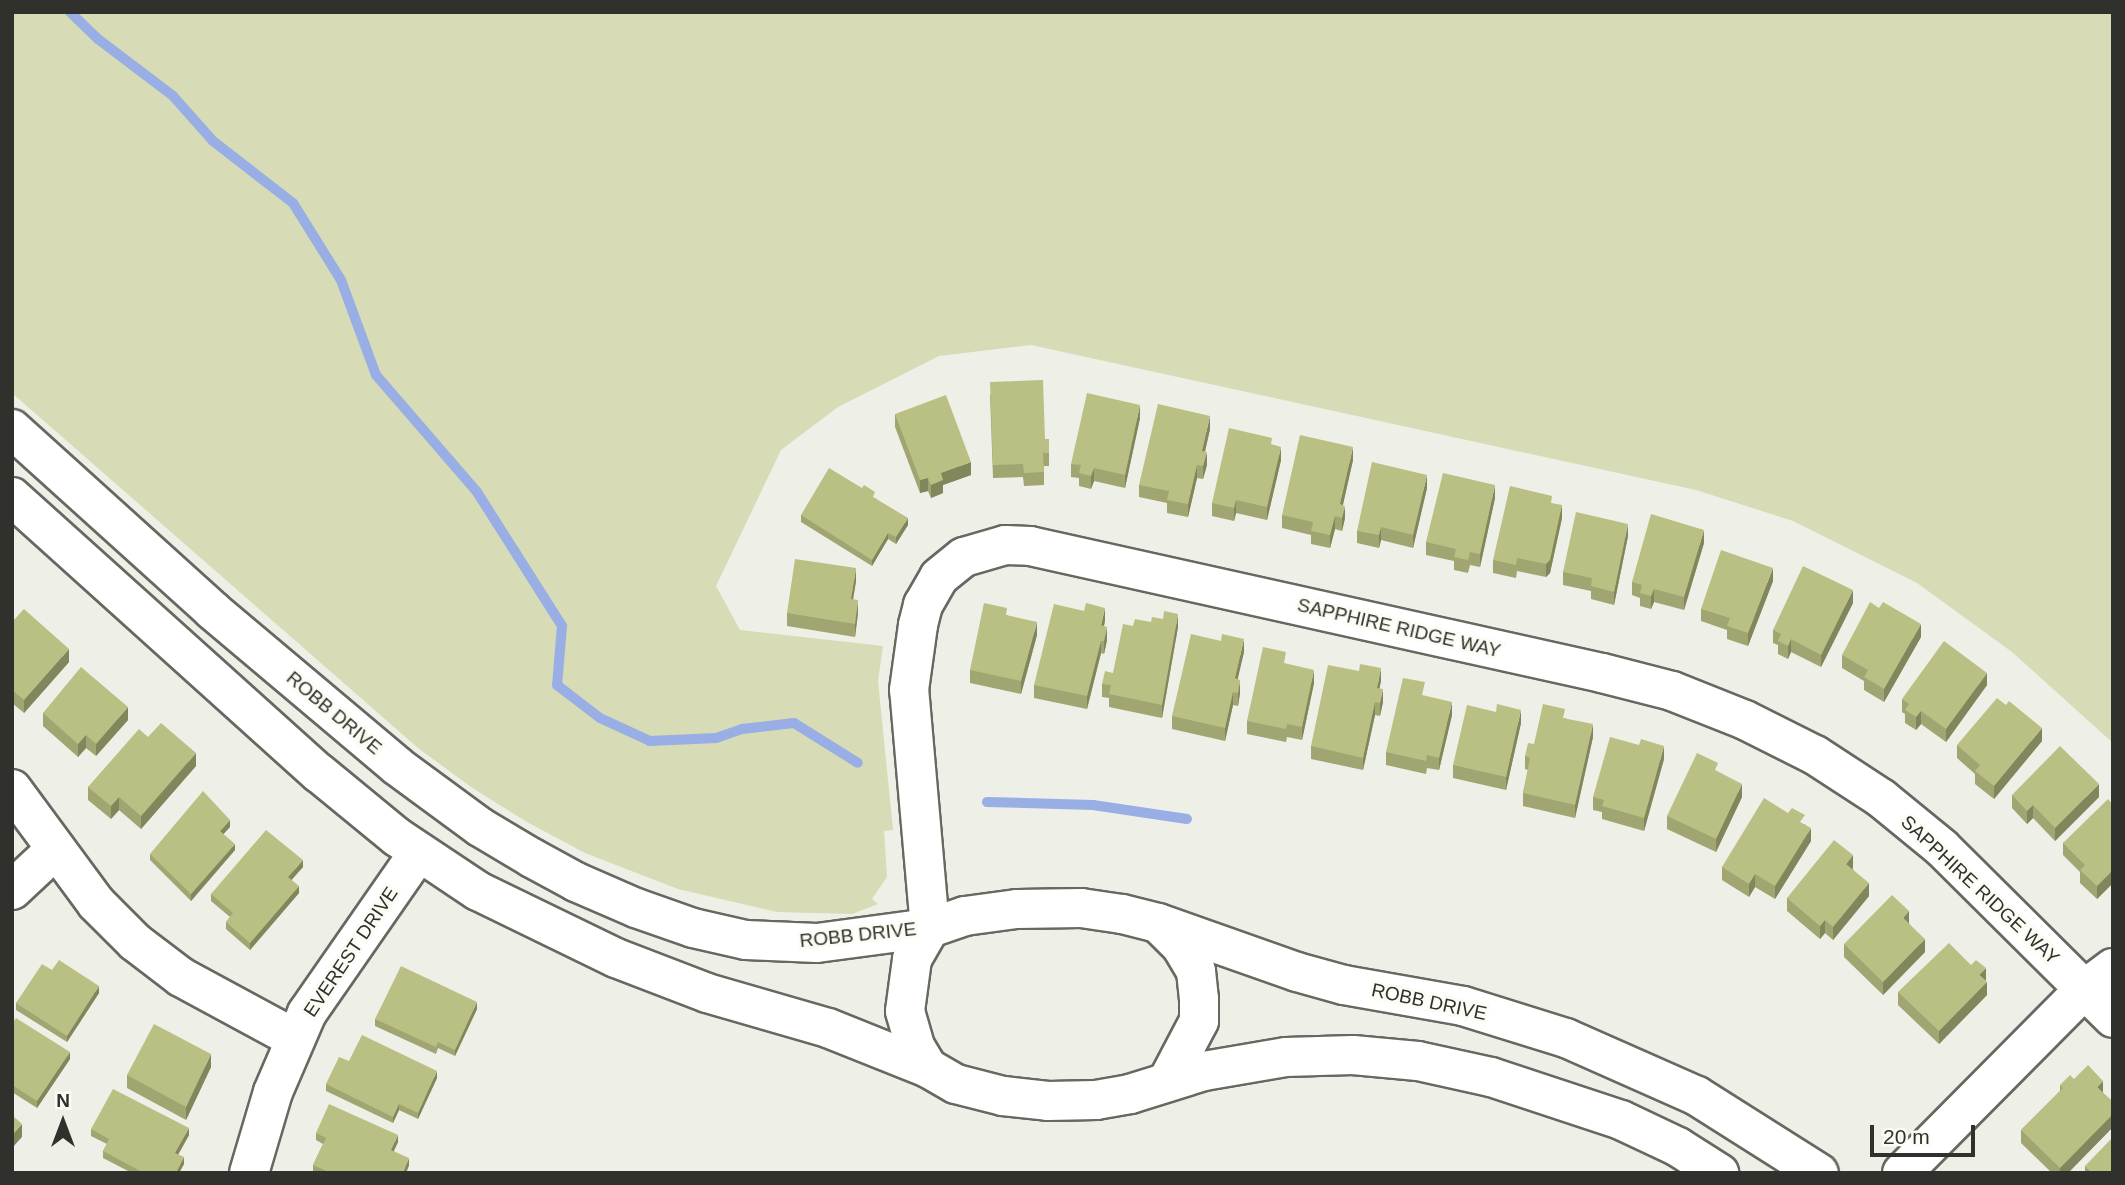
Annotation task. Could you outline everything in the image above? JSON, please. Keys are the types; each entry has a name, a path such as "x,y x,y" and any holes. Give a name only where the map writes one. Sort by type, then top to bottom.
{"street":[{"name":"ROBB DRIVE","path":"12,429 212,610 397,766 480,827 565,876 662,917 746,940 817,943 930,928 986,912 1048,908 1081,908 1158,923 1297,972 1344,985 1463,1006 1566,1038 1698,1096 1819,1173"},
{"path":"12,497 319,773 418,853 490,897 616,958 707,993 828,1028 928,1069 956,1084 979,1091 1048,1101 1096,1100 1204,1071 1286,1057 1353,1055 1418,1061 1490,1077 1621,1120 1678,1147 1719,1173"},
{"name":"SAPPHIRE RIDGE WAY","path":"930,928 909,690 918,625 923,605 939,577 964,557 985,548 1017,545 1602,673 1672,691 1745,720 1815,755 1881,798 2099,978 2113,1018"},
{"path":"12,789 96,903 135,942 181,976 295,1038"},
{"path":"12,890 56,849"},
{"name":"EVEREST DRIVE","path":"249,1173 273,1092 295,1038 320,991 418,853"},
{"path":"1158,923 1181,946 1196,971 1199,999 1199,1021 1167,1082"},
{"path":"928,1069 915,1046 905,1011 912,959 930,928"},
{"path":"1902,1173 2099,978"}],"green space":[{"path":"12,12 2113,12 2113,743 2012,652 1917,583 1793,521 1696,490 1031,345 939,356 838,407 781,450 716,586 740,630 883,646 878,681 893,830 884,831 887,877 872,899 878,904 852,914 777,912 678,889 585,853 527,822 471,787 418,748 12,393"}],"building":[{"path":"1043,380 1045,439 1049,439 1049,453 1043,453 1044,472 1024,473 1023,464 993,465 990,382"},
{"path":"1087,393 1140,405 1125,475 1094,468 1091,476 1079,473 1081,465 1071,464"},
{"path":"946,395 971,462 941,473 943,480 931,485 928,478 920,480 895,414"},
{"path":"1158,404 1210,416 1202,451 1207,452 1203,466 1197,465 1188,504 1167,500 1169,491 1139,485"},
{"path":"1229,428 1272,438 1271,444 1281,447 1267,507 1236,500 1234,508 1212,503"},
{"path":"1300,435 1353,447 1340,504 1345,506 1342,518 1335,516 1330,535 1311,531 1313,522 1282,515"},
{"path":"1372,462 1427,475 1413,535 1381,527 1379,535 1357,531"},
{"path":"829,468 862,488 864,485 875,492 873,497 908,518 896,537 888,533 872,560 801,515"},
{"path":"1443,473 1495,485 1480,554 1470,552 1468,560 1454,557 1456,549 1426,542"},
{"path":"1510,486 1552,496 1551,503 1562,505 1550,560 1546,564 1517,558 1516,565 1493,560"},
{"path":"1576,512 1628,524 1614,592 1591,586 1592,578 1563,572"},
{"path":"1651,514 1704,530 1684,597 1654,589 1651,596 1640,593 1642,585 1632,582"},
{"path":"1721,550 1773,568 1748,633 1727,626 1730,618 1701,609"},
{"path":"795,559 856,568 851,599 858,600 855,624 787,613"},
{"path":"1803,566 1853,590 1821,655 1791,639 1788,646 1778,641 1781,634 1773,630"},
{"path":"1870,602 1879,608 1883,602 1921,624 1884,689 1864,677 1868,670 1842,655"},
{"path":"984,603 1007,608 1006,615 1037,622 1021,681 970,670"},
{"path":"1086,603 1105,608 1101,625 1107,627 1087,696 1034,685 1054,604 1084,611"},
{"path":"24,609 69,649 24,700 12,690 12,622"},
{"path":"1164,611 1178,614 1162,705 1109,694 1111,685 1102,684 1105,671 1113,673 1123,624 1133,626 1135,619 1151,622 1152,617 1163,619"},
{"path":"1191,634 1221,641 1222,634 1244,639 1235,678 1240,680 1238,693 1233,692 1225,728 1172,716"},
{"path":"1944,641 1987,673 1946,729 1921,711 1916,717 1905,710 1909,704 1902,699"},
{"path":"1263,647 1286,652 1284,663 1314,670 1302,727 1287,724 1286,729 1247,721"},
{"path":"1360,664 1381,668 1377,688 1383,689 1380,703 1375,702 1363,758 1311,746 1328,665 1359,671"},
{"path":"81,667 128,707 96,744 86,735 78,744 43,713"},
{"path":"1403,678 1425,682 1422,695 1452,702 1439,758 1427,755 1426,761 1386,752"},
{"path":"1997,698 2006,705 2009,701 2042,728 1994,786 1975,771 1980,765 1957,745"},
{"path":"1497,704 1521,710 1506,777 1453,765 1467,705 1496,712"},
{"path":"1543,704 1565,709 1563,718 1593,724 1575,805 1523,793 1530,758 1525,756 1528,743 1534,744"},
{"path":"161,723 196,753 141,816 119,797 111,806 88,787 139,729 148,737"},
{"path":"1610,737 1639,745 1641,739 1664,746 1644,818 1602,806 1604,800 1593,797"},
{"path":"2060,746 2099,784 2055,828 2033,805 2027,811 2012,795"},
{"path":"1697,753 1718,763 1715,770 1742,784 1716,839 1667,816"},
{"path":"203,791 230,820 220,831 235,844 191,894 150,854"},
{"path":"1764,798 1788,813 1792,808 1805,815 1800,822 1811,828 1775,886 1755,874 1749,884 1722,867"},
{"path":"2108,799 2113,805 2113,870 2097,886 2080,870 2085,865 2063,843"},
{"path":"266,830 303,860 288,877 299,886 250,943 226,922 233,913 211,894"},
{"path":"1834,840 1853,855 1846,864 1869,883 1833,927 1825,920 1820,926 1787,898"},
{"path":"1892,895 1909,911 1903,918 1925,939 1883,982 1844,944"},
{"path":"1949,943 1971,965 1976,960 1986,968 1979,975 1987,982 1939,1031 1898,992"},
{"path":"59,960 99,986 67,1036 16,1003 42,964 52,970"},
{"path":"401,966 477,1002 455,1050 438,1042 436,1047 375,1019"},
{"path":"16,1018 70,1052 37,1101 12,1085 12,1024"},
{"path":"154,1024 211,1054 186,1107 127,1075"},
{"path":"362,1035 437,1071 418,1113 399,1104 393,1117 326,1084 339,1057 349,1061"},
{"path":"2088,1065 2103,1081 2097,1087 2113,1102 2113,1114 2060,1168 2021,1130 2063,1088 2060,1085 2070,1075 2074,1079"},
{"path":"113,1089 189,1128 175,1153 184,1157 176,1173 144,1173 103,1151 109,1139 91,1129"},
{"path":"329,1104 398,1135 391,1150 409,1158 403,1173 331,1173 313,1165 326,1138 316,1133"},
{"path":"12,1115 22,1124 12,1135"},
{"path":"2113,1137 2113,1173 2092,1173 2085,1166"}],"waterway":[{"path":"70,12 98,39 173,96 213,141 293,203 341,280 376,375 477,492 562,626 557,685 600,718 650,741 716,738 742,729 794,723 858,763"},
{"path":"987,802 1093,805 1187,819"}]}
